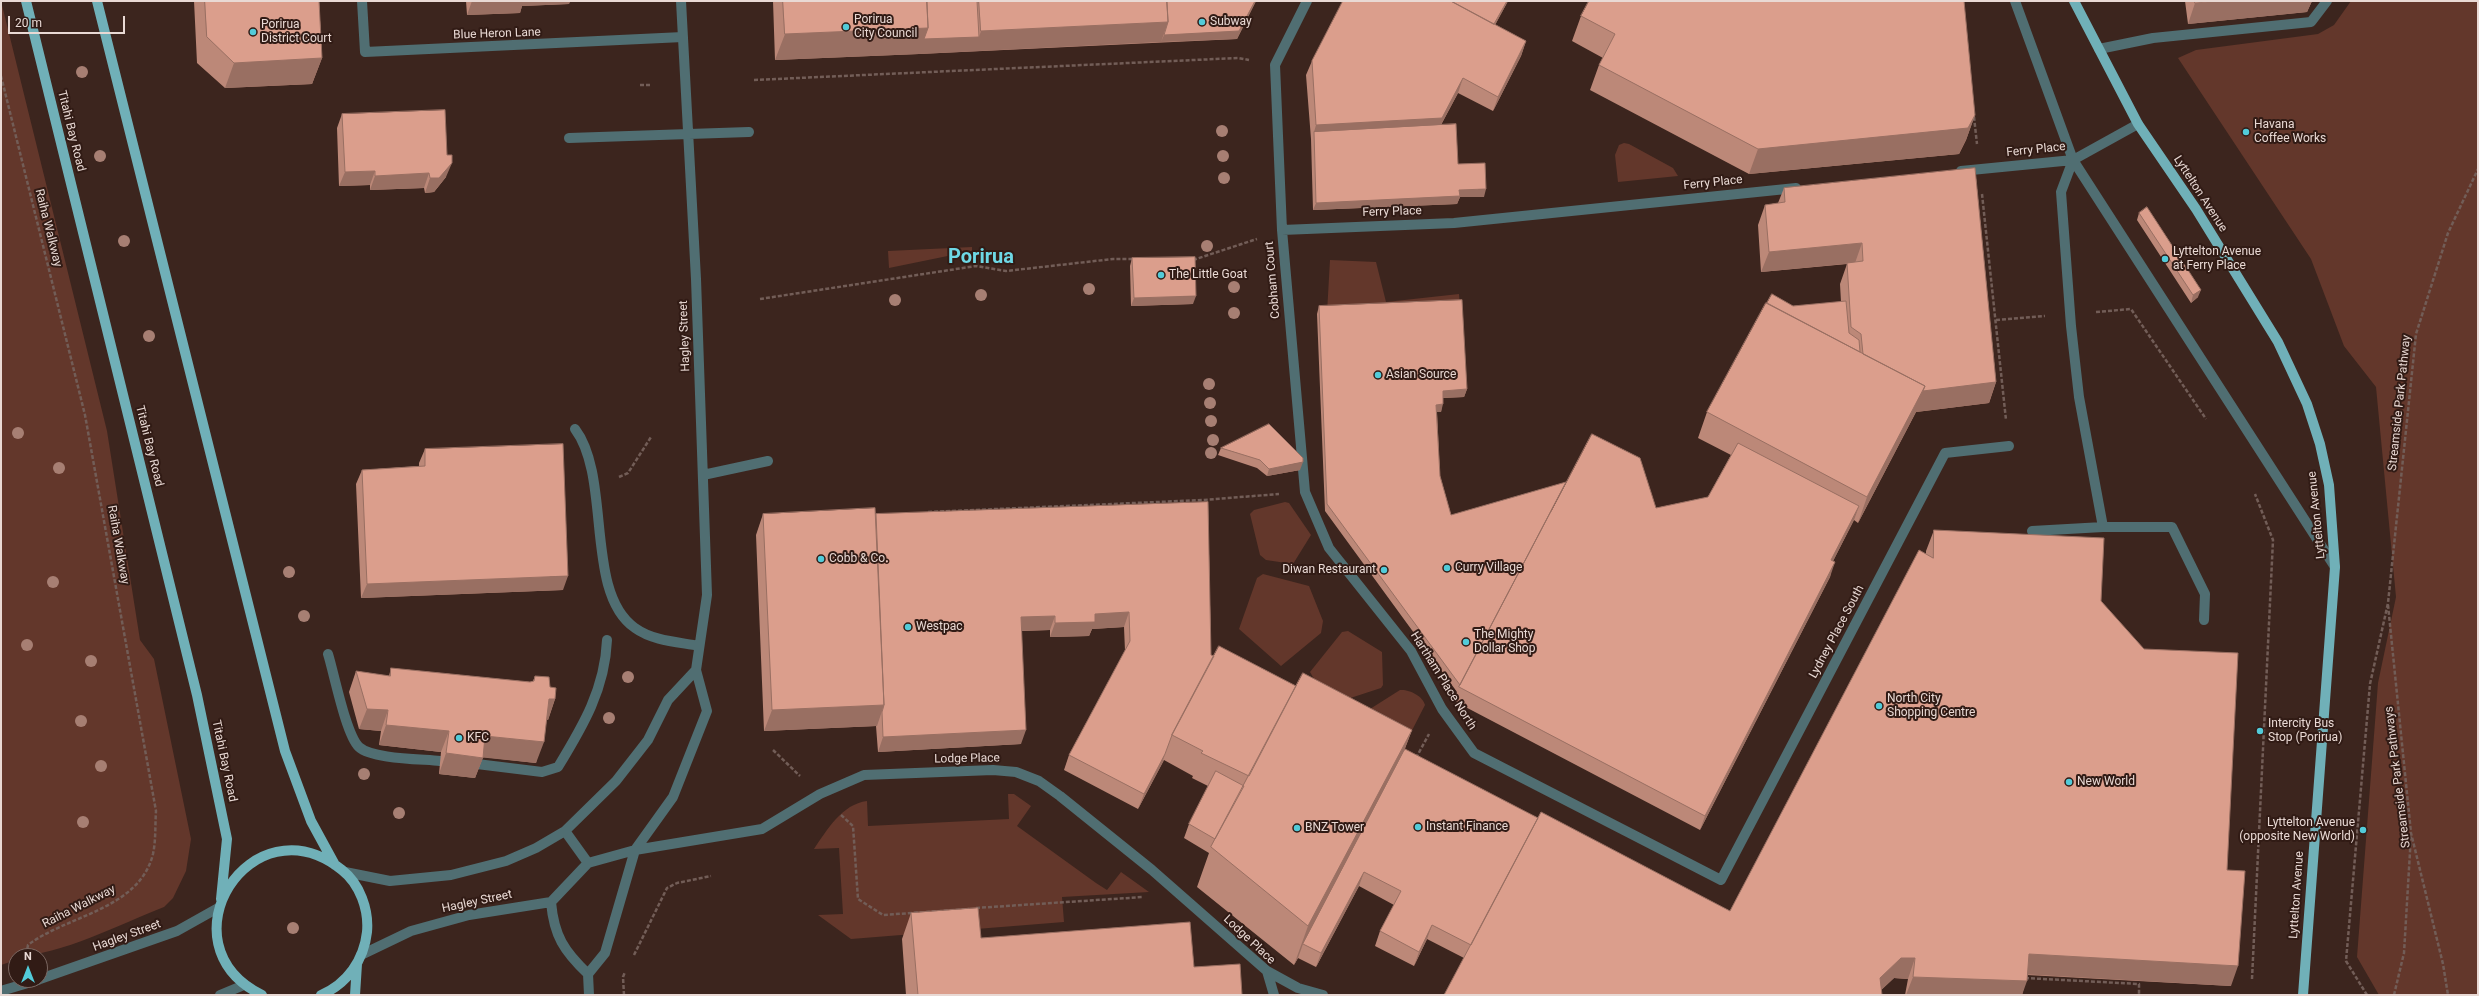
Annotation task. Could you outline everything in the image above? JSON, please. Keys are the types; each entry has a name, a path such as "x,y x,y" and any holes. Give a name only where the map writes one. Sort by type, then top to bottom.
{"main road":[{"name":"Titahi Bay Road","path":"26,1 197,695 227,839 220,904 216,925 218,942 223,958 232,972 250,990"},
{"path":"97,1 285,751 311,821 335,864"},
{"name":"Lyttelton Avenue","path":"2074,1 2138,124 2196,209 2278,342 2307,404 2320,444 2329,485 2336,567 2303,995"},
{"path":"220,904 228,885 249,864 277,852 307,852 335,864 345,872 361,897 366,911 367,933 359,959 355,995"},
{"path":"321,995 339,984 359,959"},
{"path":"250,990 262,995"}],"street":[{"name":"Blue Heron Lane","path":"362,1 365,52 683,38"},
{"name":"Hagley Street","path":"588,974 604,953 636,850 673,797 707,711 696,670 707,595 696,279 681,1"},
{"path":"1275,65 1307,1"},
{"path":"2015,1 2073,160 2336,567"},
{"path":"2099,48 2153,38 2311,22 2327,1"},
{"name":"Cobham Court","path":"1275,65 1282,230 1305,492"},
{"name":"Ferry Place","path":"1948,172 2073,160 2138,124"},
{"path":"569,138 749,132"},
{"path":"2073,160 2061,192 2071,326 2079,397 2103,527"},
{"name":"Ferry Place","path":"1282,230 1454,223 1808,186"},
{"path":"575,429 590,456 609,590 625,620 636,629 656,638 699,646"},
{"name":"Lydney Place South","path":"1722,880 1945,453 2009,446"},
{"path":"703,475 768,461"},
{"name":"Hartham Place North","path":"1305,492 1329,548 1411,651 1442,709 1474,754 1722,880"},
{"path":"2032,531 2103,527 2172,527 2205,594 2204,620"},
{"path":"477,764 542,772 558,767 585,722 606,666 608,640"},
{"path":"328,654 350,729 359,747 374,754 440,761"},
{"path":"345,872 390,881 451,875 506,861 536,848 565,831 620,775 648,740 668,700 696,670"},
{"name":"Lodge Place","path":"636,850 762,830 820,794 864,775 993,770 1016,772 1039,781 1060,796 1152,870 1267,971 1274,995"},
{"path":"565,831 588,863"},
{"path":"589,995 588,974 567,953 553,921 551,902 588,863 636,850"},
{"name":"Hagley Street","path":"359,959 411,932 470,915 551,902"},
{"name":"Hagley Street","path":"48,977 177,931 220,904"},
{"path":"1267,971 1298,988 1323,995"},
{"name":"Hagley Street","path":"1,991 11,988"},
{"path":"220,995 250,990"}],"path":[{"path":"754,80 1238,58 1275,65"},
{"name":"Raiha Walkway","path":"1,76 85,415 156,811 153,854 138,883 98,910 37,938 28,945 27,948"},
{"path":"640,85 650,85"},
{"path":"1973,112 2009,446"},
{"name":"Streamside Park Pathway","path":"2388,603 2416,334 2448,233 2478,169"},
{"path":"1190,260 1197,260 1282,230"},
{"path":"760,299 976,266 1006,271 1113,259 1136,259"},
{"path":"2131,309 2207,420"},
{"path":"593,481 622,477 628,473 651,437"},
{"path":"920,513 1203,500 1305,492"},
{"path":"2252,979 2273,540 2254,492"},
{"path":"2367,995 2346,961 2370,684 2388,603"},
{"name":"Streamside Park Pathways","path":"2388,603 2411,833 2443,964 2448,995"},
{"path":"1414,762 1442,709"},
{"path":"772,750 802,778"},
{"path":"841,814 853,826 858,899 882,915 1144,897"},
{"path":"2394,995 2404,953 2411,833"},
{"path":"633,956 667,888 677,883 711,876"},
{"path":"624,995 623,977 626,970"},
{"path":"2021,983 2022,978 2140,984 2139,995"}],"shaded area":[{"path":"1,1 107,431 140,640 154,659 191,839 186,871 173,898 164,907 91,938 52,951 48,952 48,948 8,948 8,963 1,965"},
{"path":"2351,1 2478,1 2478,995 2379,995 2357,957 2378,683 2396,597 2376,387 2344,346 2311,259 2178,58 2196,50 2318,34 2334,25"},
{"path":"1624,143 1629,144 1673,168 1678,176 1618,182 1615,155 1619,145"},
{"path":"972,247 972,251 889,268 888,251"},
{"path":"1330,260 1376,262 1386,302 1459,294 1460,307 1327,313"},
{"path":"1285,502 1289,503 1311,535 1293,564 1266,560 1260,555 1250,514 1254,510"},
{"path":"1263,574 1309,586 1323,621 1321,633 1281,666 1239,629 1257,578"},
{"path":"1348,631 1382,652 1383,685 1381,688 1332,704 1328,703 1310,672 1342,632"},
{"path":"1400,690 1404,690 1419,696 1425,705 1405,744 1370,709"},
{"path":"1008,794 1014,794 1031,806 1017,826 1096,883 1107,890 1121,872 1149,892 1062,897 1064,922 851,939 818,915 843,914 839,848 814,849 836,819 850,807 867,801 868,826 1009,819"}],"building":[{"name":"Porirua District Court","path":"205,1 319,1 322,58 234,63 207,37"},
{"path":"783,1 927,1 928,28 785,34"},
{"path":"927,1 977,1 979,37 924,39 928,28"},
{"path":"979,1 1167,1 1168,22 981,31"},
{"name":"Subway","path":"1167,1 1255,1 1239,31 1164,35 1168,22"},
{"path":"1343,1 1451,1 1526,41 1498,97 1463,78 1442,118 1316,125 1312,61"},
{"path":"1451,1 1507,1 1494,24"},
{"path":"1589,1 1964,1 1975,115 1968,128 1758,149 1599,65 1615,34 1581,16"},
{"path":"2195,1 2220,1 2195,3"},
{"path":"445,110 447,155 452,155 452,163 439,178 430,178 429,173 375,176 375,171 345,172 342,114"},
{"path":"1456,124 1458,164 1485,163 1486,189 1459,190 1460,196 1316,203 1314,132"},
{"path":"1975,168 1996,382 1923,391 1925,386 1863,354 1861,334 1851,327 1847,263 1863,261 1862,243 1769,252 1765,205 1785,202 1784,188"},
{"path":"2147,207 2201,290 2193,295 2139,213"},
{"path":"1195,257 1196,296 1134,298 1132,258"},
{"path":"1772,294 1793,306 1846,301 1849,333 1859,340 1860,352 1767,303"},
{"path":"1462,300 1467,389 1443,391 1443,404 1436,405 1440,476 1451,515 1566,482 1460,685 1327,504 1319,306"},
{"path":"1766,303 1925,386 1867,497 1707,412"},
{"path":"1269,424 1303,458 1303,462 1269,469 1260,460 1221,448"},
{"path":"1592,434 1640,458 1656,508 1708,497 1738,443 1859,506 1831,560 1835,562 1705,816 1459,687"},
{"path":"563,444 568,576 367,584 362,470 425,466 425,449"},
{"path":"1208,502 1211,655 1214,656 1172,735 1165,754 1144,794 1069,755 1130,641 1129,612 1095,614 1095,622 1055,623 1055,616 1021,617 1026,730 883,737 882,712 884,705 876,514"},
{"path":"875,508 884,705 772,710 763,514"},
{"path":"1934,530 2104,538 2101,601 2144,649 2238,653 2227,870 2245,871 2238,966 2029,954 2027,981 1913,977 1915,958 1901,958 1880,978 1882,995 1444,995 1541,812 1730,911 1919,550 1933,558"},
{"path":"1219,646 1296,686 1249,776 1201,753 1203,751 1172,735"},
{"name":"KFC","path":"391,668 530,682 534,681 535,676 549,677 550,687 556,688 555,699 549,699 544,742 485,736 483,758 446,753 449,731 386,725 388,710 367,709 356,671 390,676"},
{"name":"BNZ Tower","path":"1303,673 1412,730 1308,926 1211,847"},
{"path":"1405,749 1538,818 1471,945 1432,925 1419,952 1380,931 1401,891 1364,872 1321,953 1303,944"},
{"path":"1216,771 1244,786 1215,839 1189,824"},
{"path":"978,908 981,938 1190,922 1194,967 1240,964 1242,995 918,995 911,913"}],"place":[{"name":"Subway","path":"1202,22"},
{"name":"Porirua City Council","path":"846,27"},
{"name":"Porirua District Court","path":"253,32"},
{"name":"Havana Coffee Works","path":"2246,132"},
{"name":"Lyttelton Avenue at Ferry Place","path":"2165,259"},
{"name":"The Little Goat","path":"1161,275"},
{"name":"Asian Source","path":"1378,375"},
{"name":"Cobb & Co.","path":"821,559"},
{"name":"Curry Village","path":"1447,568"},
{"name":"Diwan Restaurant","path":"1384,570"},
{"name":"Westpac","path":"908,627"},
{"name":"The Mighty Dollar Shop","path":"1466,642"},
{"name":"North City Shopping Centre","path":"1879,706"},
{"name":"Intercity Bus Stop (Porirua)","path":"2260,731"},
{"name":"KFC","path":"459,738"},
{"name":"New World","path":"2069,782"},
{"name":"Instant Finance","path":"1418,827"},
{"name":"BNZ Tower","path":"1297,828"},
{"name":"Lyttelton Avenue (opposite New World)","path":"2363,830"}],"district":[{"name":"Porirua","path":"981,258"}]}
